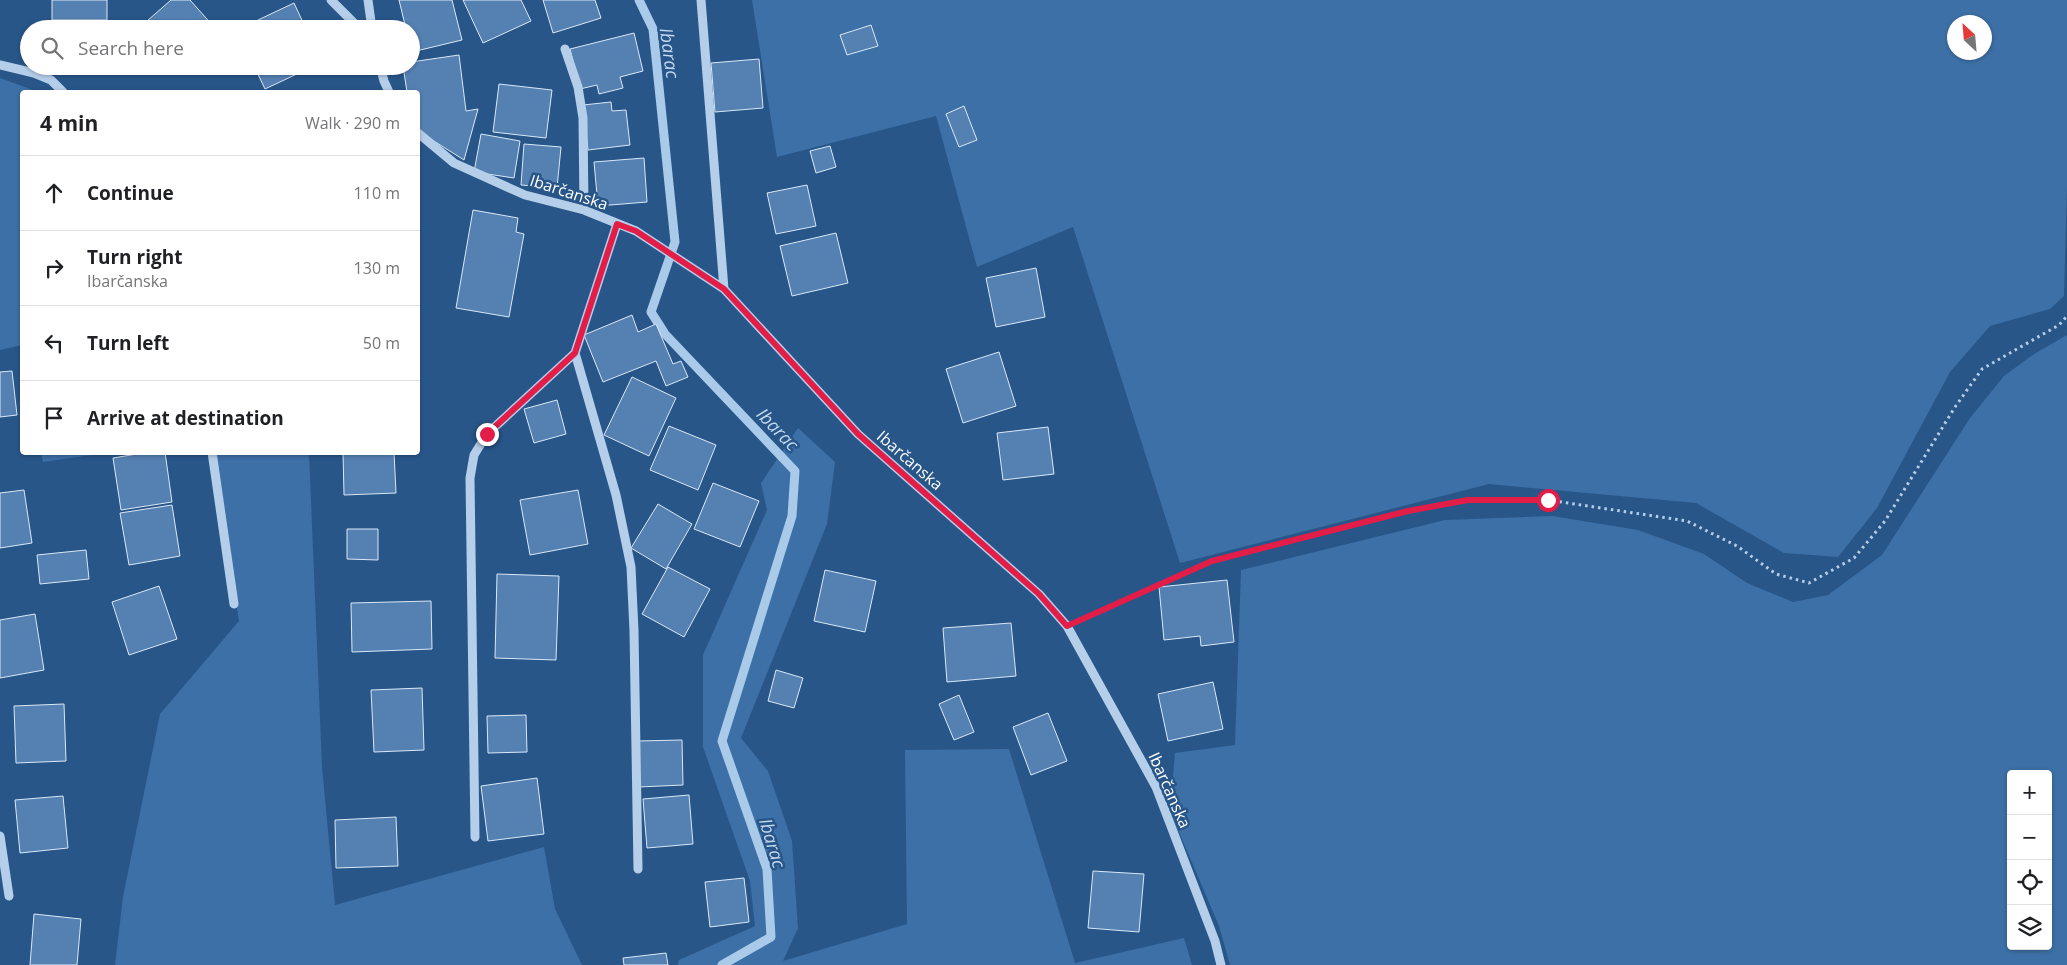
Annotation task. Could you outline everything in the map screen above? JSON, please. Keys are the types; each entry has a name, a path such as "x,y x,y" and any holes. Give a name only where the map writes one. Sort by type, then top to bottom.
{"street":[{"path":"331,0 351,20"},
{"path":"368,0 371,20"},
{"path":"701,0 724,289"},
{"path":"565,49 578,87 583,118 584,210"},
{"path":"0,65 20,70"},
{"path":"39,75 51,80 61,90"},
{"path":"382,75 388,90"},
{"name":"Ibarčanska","path":"420,135 454,163 525,195 584,210 636,231 724,289 858,434 1039,594 1067,626 1156,787 1215,941 1221,965"},
{"path":"475,837 470,478 474,456 487,434 575,353 617,224"},
{"path":"575,353 616,495 631,567 634,631 638,869"},
{"path":"212,455 234,604"},
{"path":"0,836 9,896"}],"path":[{"path":"1067,626 1212,561 1408,511 1468,500 1548,500 1687,521 1737,546 1776,574 1809,583 1854,558 1885,521 1955,407 1982,369 2059,325 2067,316"}],"shaded area":[{"path":"752,0 2067,0 2067,187 2064,296 2050,309 1990,326 1950,372 1877,508 1838,557 1784,553 1696,503 1489,484 1180,563 1073,227 977,267 936,116 777,157"},
{"path":"0,78 33,90 20,90 20,345 0,350"},
{"path":"2067,335 2067,965 1230,965 1219,926 1170,811 1175,753 1235,745 1241,570 1445,520 1552,516 1638,530 1704,554 1747,583 1793,602 1828,595 1882,555 1970,418 2004,376 2034,354"},
{"path":"798,428 835,462 827,524 741,738 768,771 792,841 798,928 783,961 907,924 905,750 1009,749 1075,963 1184,938 1192,965 678,965 679,960 755,926 750,881 703,747 703,655 767,510 761,483"},
{"path":"42,455 91,455 43,462"},
{"path":"213,455 309,455 322,767 335,905 544,847 555,909 582,965 115,965 123,897 160,714 239,621"}],"building":[{"path":"52,0 107,0 107,20 52,20"},
{"path":"171,0 190,0 208,20 148,20"},
{"path":"399,0 452,0 462,40 420,50 420,20 404,20"},
{"path":"463,0 521,0 531,21 483,43"},
{"path":"543,0 595,0 601,18 553,33"},
{"path":"294,3 302,20 258,20"},
{"path":"871,25 878,46 847,55 840,35"},
{"path":"634,33 643,71 620,77 623,88 599,94 597,85 580,89 570,49"},
{"path":"459,55 466,111 478,109 464,160 420,132 420,90 407,90 404,75 420,75 420,61"},
{"path":"759,59 763,108 715,112 711,63"},
{"path":"258,75 295,75 265,89"},
{"path":"499,84 552,90 546,138 493,132"},
{"path":"611,102 612,111 626,110 630,145 588,150 583,105"},
{"path":"964,106 977,140 959,147 946,114"},
{"path":"481,134 520,141 514,178 474,172"},
{"path":"524,144 561,147 557,188 521,185"},
{"path":"830,146 836,167 816,173 810,151"},
{"path":"644,158 647,202 598,206 594,162"},
{"path":"807,185 816,226 776,234 767,193"},
{"path":"473,210 518,218 516,232 524,234 509,317 456,308"},
{"path":"836,233 848,283 792,296 780,246"},
{"path":"1036,268 1045,317 996,327 986,278"},
{"path":"632,315 638,332 656,324 673,364 681,361 688,377 666,386 656,361 603,382 584,335"},
{"path":"999,352 1016,406 963,423 946,369"},
{"path":"12,371 17,415 0,417 0,372"},
{"path":"632,377 676,398 649,456 604,435"},
{"path":"557,400 566,434 534,443 524,409"},
{"path":"669,426 716,445 698,490 650,470"},
{"path":"1048,427 1054,474 1003,480 997,433"},
{"path":"131,455 165,455 172,502 121,510 113,458"},
{"path":"343,455 394,455 396,493 344,495"},
{"path":"713,483 759,501 740,547 694,529"},
{"path":"24,490 32,543 0,548 0,493"},
{"path":"578,490 588,544 530,555 520,500"},
{"path":"658,504 692,524 666,569 631,548"},
{"path":"172,505 180,556 129,565 120,513"},
{"path":"347,529 378,529 378,560 347,559"},
{"path":"86,550 89,579 40,584 37,555"},
{"path":"668,567 710,589 684,637 642,614"},
{"path":"825,570 876,581 865,632 814,621"},
{"path":"497,574 559,576 556,660 495,658"},
{"path":"1227,580 1234,642 1201,646 1200,636 1164,640 1159,587"},
{"path":"159,586 177,639 129,655 112,602"},
{"path":"431,601 432,649 352,652 351,603"},
{"path":"35,614 44,670 0,678 0,620"},
{"path":"1011,623 1016,676 947,682 943,628"},
{"path":"776,670 803,678 794,708 768,701"},
{"path":"1213,682 1223,729 1168,741 1158,694"},
{"path":"422,688 424,750 374,752 371,690"},
{"path":"959,695 974,732 954,740 939,704"},
{"path":"64,704 66,761 16,763 14,706"},
{"path":"1048,713 1067,761 1031,775 1013,727"},
{"path":"526,715 527,752 488,753 487,716"},
{"path":"682,740 683,785 639,787 637,741"},
{"path":"537,778 544,834 488,841 481,786"},
{"path":"689,795 693,844 647,848 643,799"},
{"path":"63,796 68,848 20,853 15,800"},
{"path":"396,817 398,866 336,868 335,820"},
{"path":"1093,871 1144,874 1139,932 1088,928"},
{"path":"744,878 749,922 710,927 705,882"},
{"path":"34,914 81,919 77,965 30,965"},
{"path":"666,953 668,965 624,965 623,958"}],"waterway":[{"name":"Ibarac","path":"639,0 653,29 675,242 651,312 665,334 795,471 792,516 722,741 767,869 771,937 722,965"}],"route":[{"path":"487,434 575,353 617,224 636,231 724,289 858,434 1039,594 1067,626 1212,561 1408,511 1468,500 1548,500"}]}
